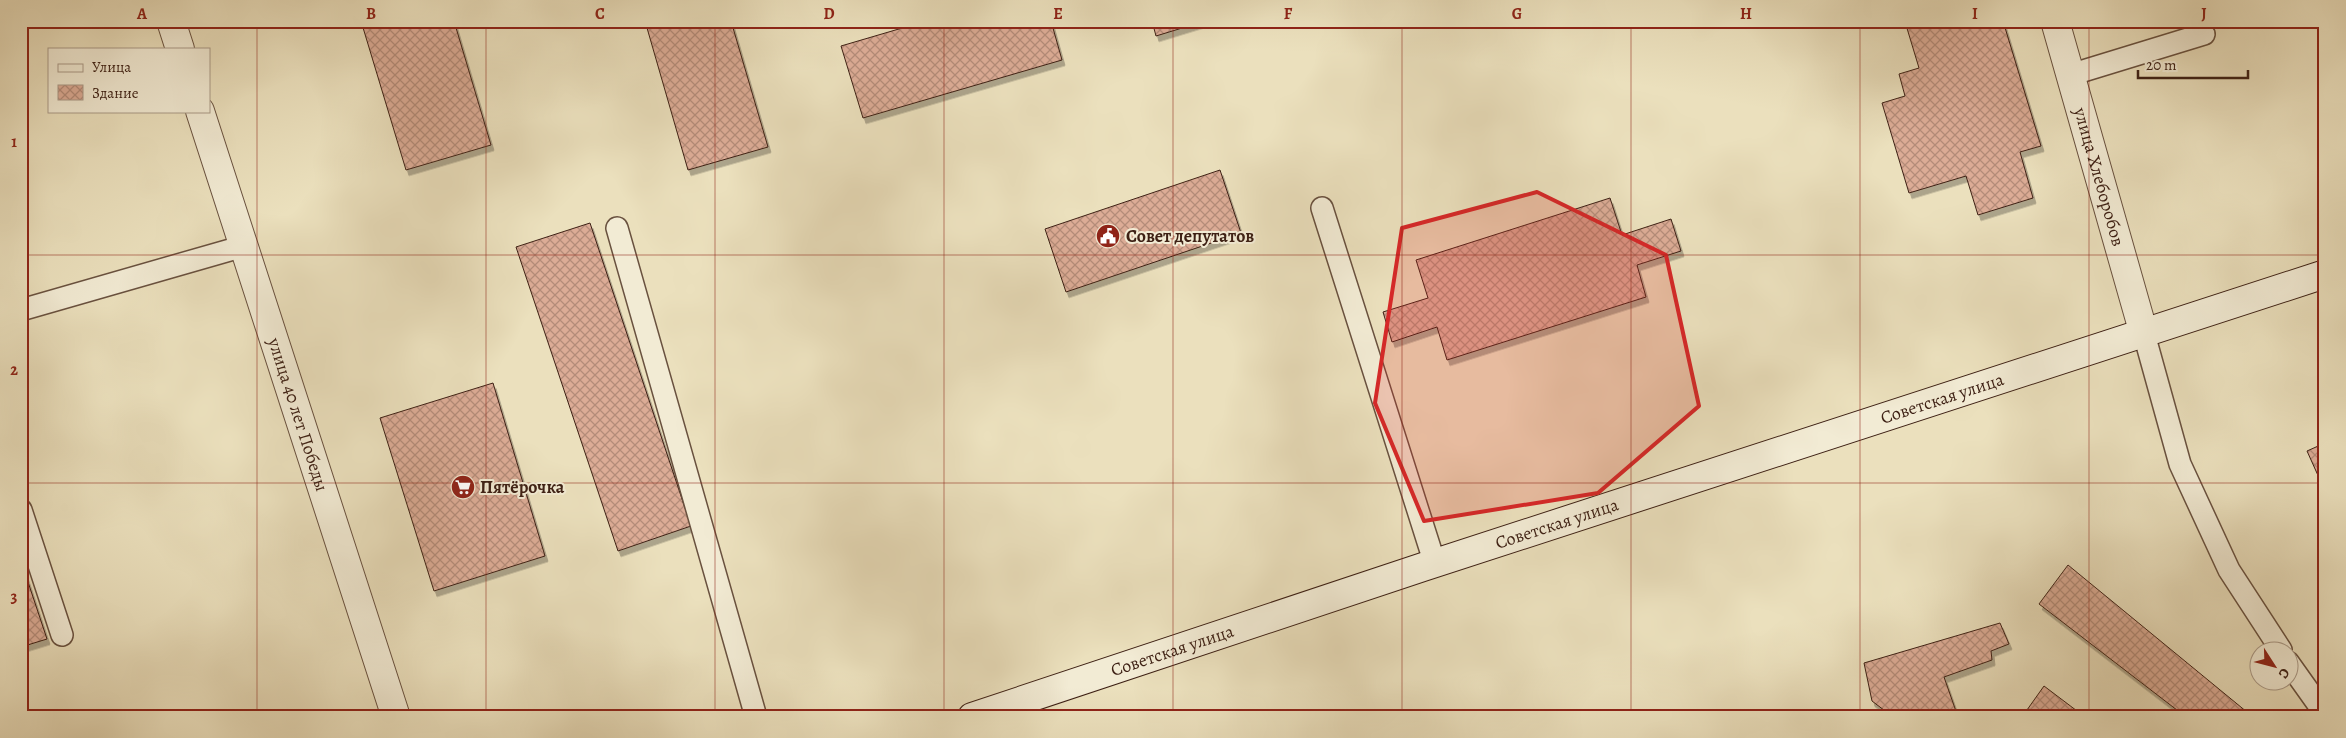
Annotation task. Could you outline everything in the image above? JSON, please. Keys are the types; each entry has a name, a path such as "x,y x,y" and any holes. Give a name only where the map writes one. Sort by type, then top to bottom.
{"main road":[{"path":"171,21 180,48"},
{"name":"улица Хлеборобов","path":"2055,21 2144,334"},
{"name":"улица 40 лет Победы","path":"200,112 396,717"},
{"name":"Советская улица","path":"972,717 2325,274"}],"lane":[{"path":"2070,75 2204,34"},
{"path":"1322,208 1435,564"},
{"path":"617,228 756,717"},
{"path":"21,310 244,246"},
{"path":"2144,334 2180,464 2229,570 2274,640"},
{"path":"21,510 62,635"},
{"path":"2298,676 2325,714"}],"highlighted area":[{"path":"1537,192 1666,255 1699,406 1598,493 1424,521 1375,403 1402,228"}],"building":[{"path":"361,21 454,21 491,145 406,170"},
{"path":"645,21 731,21 768,147 688,170"},
{"path":"926,21 1051,21 1062,60 863,118 841,46"},
{"path":"1152,21 1205,21 1156,36"},
{"path":"1920,21 2003,21 2041,146 2020,152 2033,198 1978,215 1966,176 1909,193 1882,103 1905,96 1899,74 1919,68 1906,25"},
{"path":"1220,170 1241,233 1066,292 1045,229"},
{"path":"1610,198 1622,235 1671,219 1681,251 1637,265 1646,297 1447,360 1437,327 1392,342 1383,312 1428,298 1416,260"},
{"path":"590,223 691,526 618,551 516,247"},
{"name":"Пятёрочка","path":"493,383 545,556 434,591 380,418"},
{"path":"2325,443 2325,491 2307,451"},
{"path":"21,561 47,639 21,647"},
{"path":"2068,565 2253,717 2186,717 2039,604"},
{"path":"2000,623 2009,644 1991,651 1992,660 1944,677 1958,717 1893,717 1872,701 1864,663"},
{"path":"2044,686 2085,717 2022,717"}],"place":[{"name":"Совет депутатов","path":"1108,236"},
{"name":"Пятёрочка","path":"463,487"}]}
